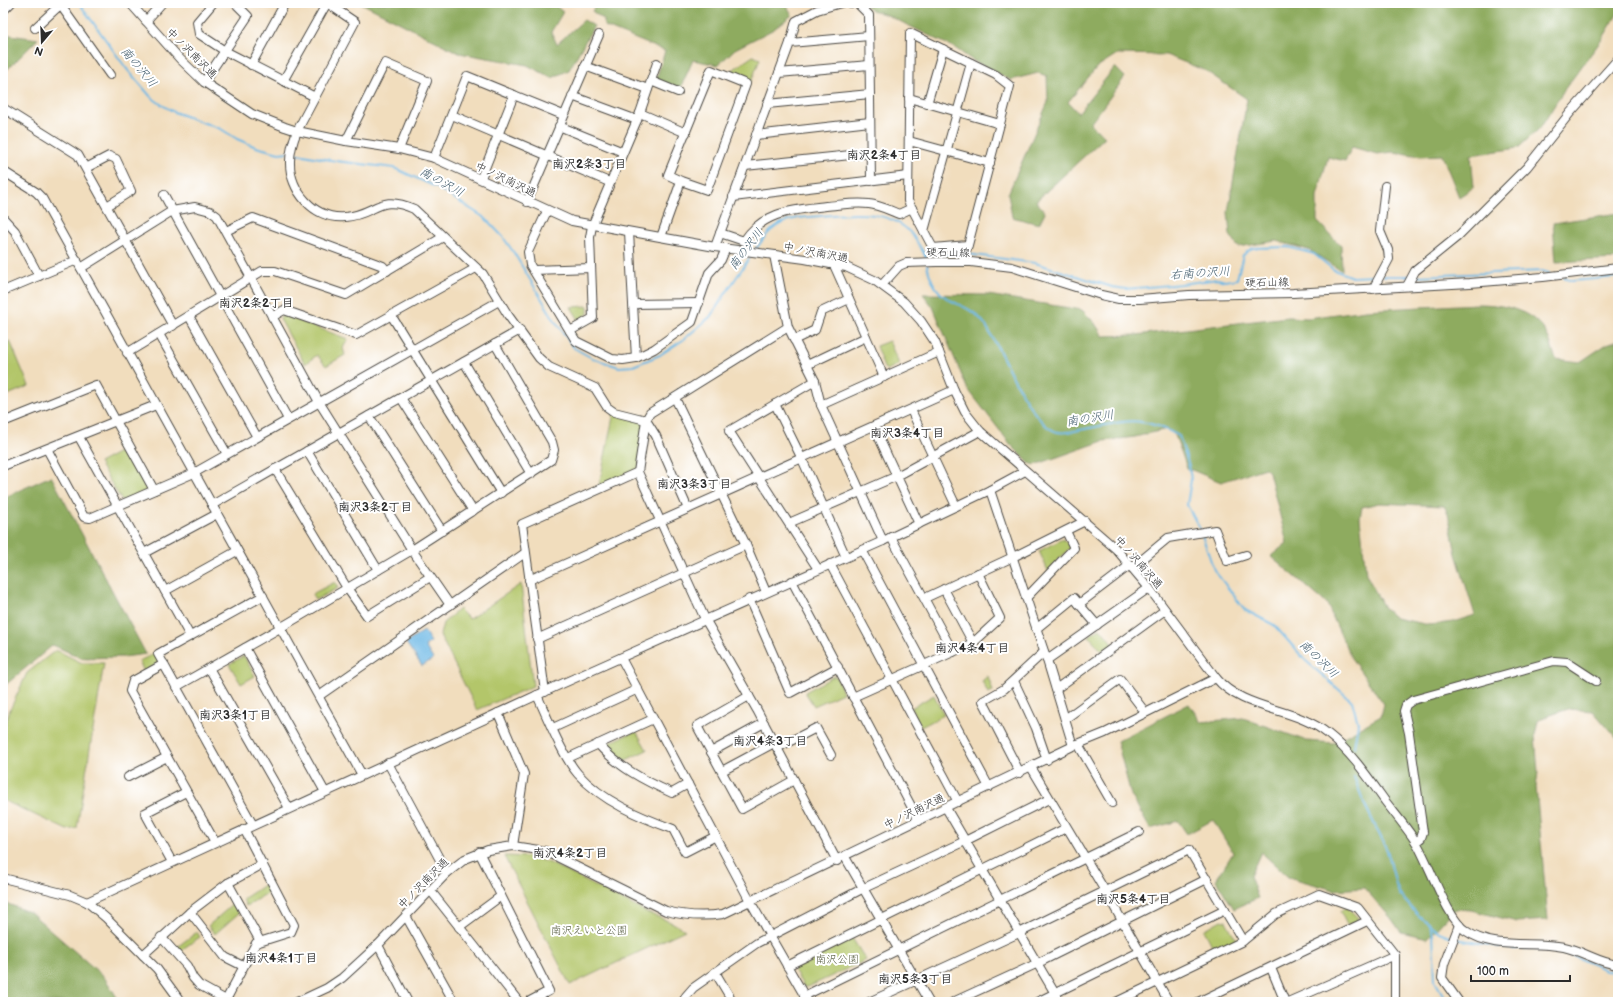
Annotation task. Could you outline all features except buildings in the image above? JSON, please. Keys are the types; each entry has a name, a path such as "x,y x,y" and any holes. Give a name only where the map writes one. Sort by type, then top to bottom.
{"street":[{"path":"3,11 11,3"},
{"name":"中ノ沢南沢通","path":"130,3 180,59 204,82 252,114 297,131 346,141 399,149 434,158 481,178 527,202 572,221 592,226 715,247 846,267 882,285 904,302 921,321 939,352 954,390 965,412 980,431 1116,549 1149,588 1216,678 837,861 723,914 705,917 676,913 649,904 556,855 532,848 513,846 479,852 465,859 447,873 378,945 342,978 327,988 297,1002"},
{"path":"146,21 162,3"},
{"path":"212,3 197,22 199,34 225,51 315,97"},
{"path":"204,82 248,16 235,3"},
{"path":"251,65 285,3"},
{"path":"283,81 327,3 355,22 297,131 292,144 290,162 298,191 305,202 315,210 334,217 345,217 392,202 401,203 414,209 483,274 499,301 539,358 549,367 595,388 607,407 614,412 646,420 656,436 688,509"},
{"path":"715,247 790,43 796,21 817,10 841,3"},
{"path":"850,3 857,3 869,14 871,181"},
{"path":"34,28 60,4 110,75"},
{"path":"962,262 968,245 1010,86 996,75 910,33 908,201 934,248 968,245"},
{"path":"527,202 563,115 599,35"},
{"path":"790,43 869,36"},
{"path":"927,104 943,49"},
{"path":"1407,286 1415,271 1457,238 1527,166 1570,113 1618,59"},
{"path":"346,141 385,63 427,82 399,149"},
{"path":"570,331 593,318 590,237 592,226 609,182 638,116 657,63"},
{"path":"924,231 971,63"},
{"path":"779,73 869,64"},
{"path":"585,66 678,92"},
{"path":"711,70 746,84 707,190 681,181 668,175 711,70"},
{"path":"434,158 467,76 563,115"},
{"path":"767,104 870,94"},
{"path":"481,178 514,95"},
{"path":"572,96 638,116 686,133"},
{"path":"909,98 1000,124"},
{"path":"3,108 78,155 127,240 173,326"},
{"path":"452,115 609,182"},
{"path":"756,135 870,122"},
{"path":"559,126 623,152"},
{"path":"909,141 990,163"},
{"path":"745,166 870,153"},
{"path":"86,168 109,156 116,159 131,191 107,206"},
{"path":"3,171 36,192 42,198 362,775"},
{"path":"733,197 908,176"},
{"path":"661,237 681,181"},
{"path":"1374,286 1389,259 1388,250 1380,232 1385,186"},
{"path":"164,195 288,419"},
{"path":"720,233 744,241 748,234 762,221 784,211 855,203 870,204 899,214 912,208"},
{"path":"81,268 172,211 195,207 210,211 221,221 319,402 412,550 450,605"},
{"path":"547,211 528,252 530,265 576,341 612,359 623,360 636,358 654,349 692,322 709,273 729,249"},
{"path":"3,218 16,231 39,276"},
{"path":"226,231 253,218 383,266 387,271"},
{"path":"630,232 636,358"},
{"path":"127,353 262,271 275,271 346,295 443,237"},
{"path":"774,255 788,326 815,381 821,405 883,541"},
{"path":"3,291 77,260"},
{"name":"硬石山線","path":"882,285 899,266 918,262 962,262 1012,267 1119,299 1189,295 1293,293 1374,286 1407,286 1543,277 1618,268"},
{"path":"834,265 884,377"},
{"path":"272,317 284,310 356,335 476,268"},
{"path":"534,270 591,268"},
{"path":"794,340 815,330 821,312 849,299"},
{"path":"48,449 84,517 90,518 194,473 499,301"},
{"path":"633,304 699,303"},
{"path":"391,315 501,493"},
{"path":"189,316 257,437"},
{"path":"788,326 650,413 646,420 638,472 705,619 764,723 837,861"},
{"path":"212,505 520,330"},
{"path":"159,334 226,454"},
{"path":"807,365 866,337"},
{"path":"176,686 280,628 412,550 551,460 554,450 552,442 495,344"},
{"path":"821,405 939,352"},
{"path":"464,362 531,474"},
{"path":"815,381 729,431 818,569"},
{"path":"3,422 96,385 154,490"},
{"path":"529,580 954,390"},
{"path":"401,398 473,511"},
{"path":"675,398 746,545 766,592"},
{"path":"775,404 802,459 846,557"},
{"path":"3,466 79,437 156,405"},
{"path":"911,410 956,506"},
{"path":"369,416 442,531"},
{"path":"874,426 919,524"},
{"path":"788,524 897,476 980,431"},
{"path":"79,437 190,636"},
{"path":"307,451 378,570"},
{"path":"275,470 347,588 367,616 430,577"},
{"path":"86,902 749,599 883,541 990,490 1024,470"},
{"path":"638,472 522,524 537,639 541,694 553,728 568,758 578,774 596,790 650,821 673,829 685,852 716,836"},
{"path":"990,490 1076,745 1112,803"},
{"path":"144,553 217,514"},
{"path":"925,598 1013,558 1084,521"},
{"path":"1079,604 1131,567 1168,538 1175,535 1216,530 1227,562 1246,555"},
{"path":"1026,598 1074,548 1066,531"},
{"path":"891,537 953,652"},
{"path":"537,639 746,545"},
{"path":"862,550 989,787"},
{"path":"165,591 237,551"},
{"path":"318,696 525,553"},
{"path":"830,564 958,802"},
{"path":"853,697 973,643 1000,618 978,574"},
{"path":"792,581 919,821"},
{"path":"1020,773 984,701 1014,681 1045,656 1097,625 1149,588"},
{"path":"944,589 973,643"},
{"path":"253,825 158,654 263,596"},
{"path":"1036,629 1074,598 1097,625"},
{"path":"749,599 790,693 838,667"},
{"path":"1056,689 1165,610"},
{"path":"245,648 325,792"},
{"path":"621,658 750,901 806,999 898,950 1001,901 1139,832"},
{"path":"1416,842 1421,838 1423,832 1409,733 1404,711 1406,705 1414,700 1554,661 1567,662 1596,681"},
{"path":"164,664 133,681 130,691 215,842"},
{"path":"209,668 289,808"},
{"path":"1216,678 1224,688 1241,697 1298,717 1328,733 1354,759 1416,842 1454,918 1464,930 1474,936 1488,941 1562,947 1606,964 1618,965"},
{"path":"1066,719 1120,679 1144,712"},
{"path":"1014,681 1036,728 1047,760"},
{"path":"553,728 638,689"},
{"path":"749,696 697,726 742,810 794,780"},
{"path":"498,713 524,774 513,846"},
{"path":"568,758 653,719"},
{"path":"711,752 764,723"},
{"path":"722,772 816,728 831,755"},
{"path":"598,744 606,754 626,769 651,784 672,793 688,784"},
{"path":"128,777 167,757"},
{"path":"388,763 447,873"},
{"path":"1031,767 1066,828 1086,858 1168,1002"},
{"path":"172,862 145,813 186,792"},
{"path":"683,1002 693,988 757,943 862,889 965,841 1049,799"},
{"path":"946,808 1060,1002"},
{"path":"787,966 880,919 983,871 1066,828"},
{"path":"161,937 187,966 193,978 199,985 226,1001 256,943 291,932 294,924 244,829"},
{"path":"869,1002 1019,933 1189,850 1243,941"},
{"path":"479,852 549,991 528,1002"},
{"path":"845,857 862,889 929,1002"},
{"path":"143,955 190,912 228,883 262,864"},
{"path":"3,878 70,895 86,902 106,918 143,955 164,978 180,1002"},
{"path":"953,1002 1038,963 1207,879"},
{"path":"228,883 260,941"},
{"path":"430,890 519,1002"},
{"path":"1116,1002 1243,941 1276,914 1319,894 1358,908 1395,955 1392,1001"},
{"path":"459,927 501,896"},
{"path":"1037,1002 1225,910"},
{"path":"190,912 225,957 243,966"},
{"path":"406,916 454,1002"},
{"path":"1198,1002 1367,921"},
{"path":"1459,925 1457,935 1444,964 1442,978 1459,1002"},
{"path":"378,945 408,1002"},
{"path":"1271,968 1286,1002 1395,955"},
{"path":"715,972 733,1002"}],"green space":[{"path":"361,3 552,3 563,12 551,32 557,44 584,20 594,26 569,70 552,78 527,65 459,53"},
{"path":"597,3 788,3 787,6 792,15 774,29 735,49 718,65 693,60 680,89 656,80 665,51 604,26 604,20 592,11"},
{"path":"861,3 1618,3 1618,13 1603,38 1564,90 1541,127 1518,148 1471,155 1474,187 1459,197 1442,155 1421,156 1393,152 1377,154 1352,147 1345,161 1328,157 1317,196 1317,221 1341,246 1342,271 1309,250 1276,241 1238,247 1230,235 1228,212 1247,99 1206,71 1166,55 1117,54 1097,67 1068,102 1078,113 1115,67 1125,77 1090,124 1105,137 1036,201 1045,212 1039,224 1012,217 1008,194 1048,102 1047,76 1038,73 1011,80 972,60 955,48 887,15 872,10"},
{"path":"3,34 38,39 3,74"},
{"path":"753,56 760,59 751,82 728,73"},
{"path":"1618,213 1618,259 1556,262 1553,223"},
{"path":"923,294 988,295 1082,310 1094,322 1103,336 1136,335 1288,317 1308,318 1366,310 1486,304 1514,309 1531,317 1546,333 1556,359 1580,362 1607,344 1618,340 1618,740 1593,711 1568,709 1542,718 1538,721 1535,735 1538,772 1536,787 1548,920 1517,922 1471,910 1455,909 1428,938 1401,932 1391,918 1364,888 1334,890 1288,877 1261,852 1250,876 1258,898 1234,909 1216,880 1233,853 1213,820 1187,834 1178,821 1150,829 1131,795 1117,741 1189,704 1201,722 1243,718 1307,741 1333,743 1381,716 1384,704 1351,658 1327,604 1271,556 1287,543 1269,472 1265,468 1221,482 1187,468 1175,435 1167,429 1135,437 1103,441 1035,465 1029,463 1011,445 967,388 933,307","holes":["1379,503 1444,506 1448,513 1456,554 1475,615 1453,622 1430,625 1395,618 1384,608 1366,574 1360,518 1362,507"]},
{"path":"588,306 588,314 579,320 571,307"},
{"path":"281,316 286,316 348,339 343,348 345,355 326,366 317,355 305,364 280,319"},
{"path":"10,341 29,386 3,397 3,343"},
{"path":"889,341 899,364 887,370 884,368 876,346"},
{"path":"614,412 646,420 638,472 598,490"},
{"path":"125,449 149,490 122,501 99,463"},
{"path":"51,476 146,654 124,657 81,658 53,645 3,687 3,498"},
{"path":"1063,539 1071,547 1048,571 1039,551"},
{"path":"335,582 338,588 315,600 312,594"},
{"path":"521,584 533,686 477,710 440,635 443,623 459,609 469,619"},
{"path":"1100,628 1113,644 1102,651 1089,636"},
{"path":"56,650 82,663 104,663 77,828 67,830 3,800 3,732 9,712 27,673"},
{"path":"156,653 160,663 144,672 139,661"},
{"path":"244,656 255,676 241,684 229,664"},
{"path":"834,676 837,677 843,693 814,706 805,692"},
{"path":"988,676 993,691 988,693 982,681"},
{"path":"934,695 944,715 921,727 911,708"},
{"path":"636,731 647,750 622,762 604,745"},
{"name":"南沢えいと公園","path":"504,856 532,857 550,863 648,913 673,923 685,930 570,985"},
{"path":"267,883 271,891 246,906 243,899"},
{"path":"3,902 31,913 104,977 120,1002 3,1002"},
{"path":"233,904 239,913 215,934 208,926"},
{"path":"1347,907 1358,918 1357,921 1347,925 1340,911"},
{"path":"1221,920 1226,921 1237,941 1215,951 1204,930"},
{"path":"197,932 200,937 181,950 177,947"},
{"name":"南沢公園","path":"852,938 866,960 808,987 804,987 793,969 795,965"}],"water":[{"path":"424,631 431,642 425,646 433,659 422,666 406,643"}],"waterway":[{"name":"南の沢川","path":"79,3 126,68 151,97 162,105 174,112 221,129 237,139 256,147 279,153 288,152"},
{"name":"南の沢川","path":"293,153 336,161 394,168 436,187 485,218 503,237 514,253 555,321 574,348 592,358 619,367 633,366 660,355 683,340 710,317 752,254"},
{"name":"南の沢川","path":"755,250 770,231 787,221 806,217 861,214 875,215 899,223 909,231 917,242 927,261"},
{"name":"右南の沢川","path":"967,254 1035,263 1112,287 1126,289 1218,279 1225,281 1237,279 1243,255 1252,248 1288,247 1314,254 1334,270 1352,277 1377,276"},
{"name":"右南の沢川","path":"925,255 962,254"},
{"name":"南の沢川","path":"927,265 932,280 938,290 945,297 970,310 986,326 1027,402 1037,417 1048,427 1058,432 1065,433 1133,421 1154,424 1179,436 1189,466 1191,480 1187,505 1201,531"},
{"name":"右南の沢川","path":"1416,276 1542,271 1549,273"},
{"name":"右南の沢川","path":"1384,276 1409,276"},
{"name":"右南の沢川","path":"1564,278 1572,281 1618,277"},
{"name":"南の沢川","path":"1202,535 1214,570 1245,610 1274,625 1306,661 1352,701 1358,723 1354,747"},
{"name":"南の沢川","path":"1354,777 1365,805 1387,850 1400,895 1418,915 1439,932 1452,937"},
{"path":"1429,924 1433,934 1435,981 1447,1002"},
{"path":"1456,939 1512,949 1531,948 1561,951 1606,970 1618,971"}],"district":[{"name":"南沢2条4丁目","path":"884,155"},
{"name":"南沢2条3丁目","path":"589,164"},
{"name":"南沢2条2丁目","path":"256,303"},
{"name":"南沢3条4丁目","path":"907,433"},
{"name":"南沢3条3丁目","path":"694,484"},
{"name":"南沢3条2丁目","path":"375,507"},
{"name":"南沢4条4丁目","path":"972,648"},
{"name":"南沢3条1丁目","path":"235,715"},
{"name":"南沢4条3丁目","path":"770,741"},
{"name":"南沢4条2丁目","path":"570,853"},
{"name":"南沢5条4丁目","path":"1133,899"},
{"name":"南沢4条1丁目","path":"281,958"},
{"name":"南沢5条3丁目","path":"915,979"}]}
